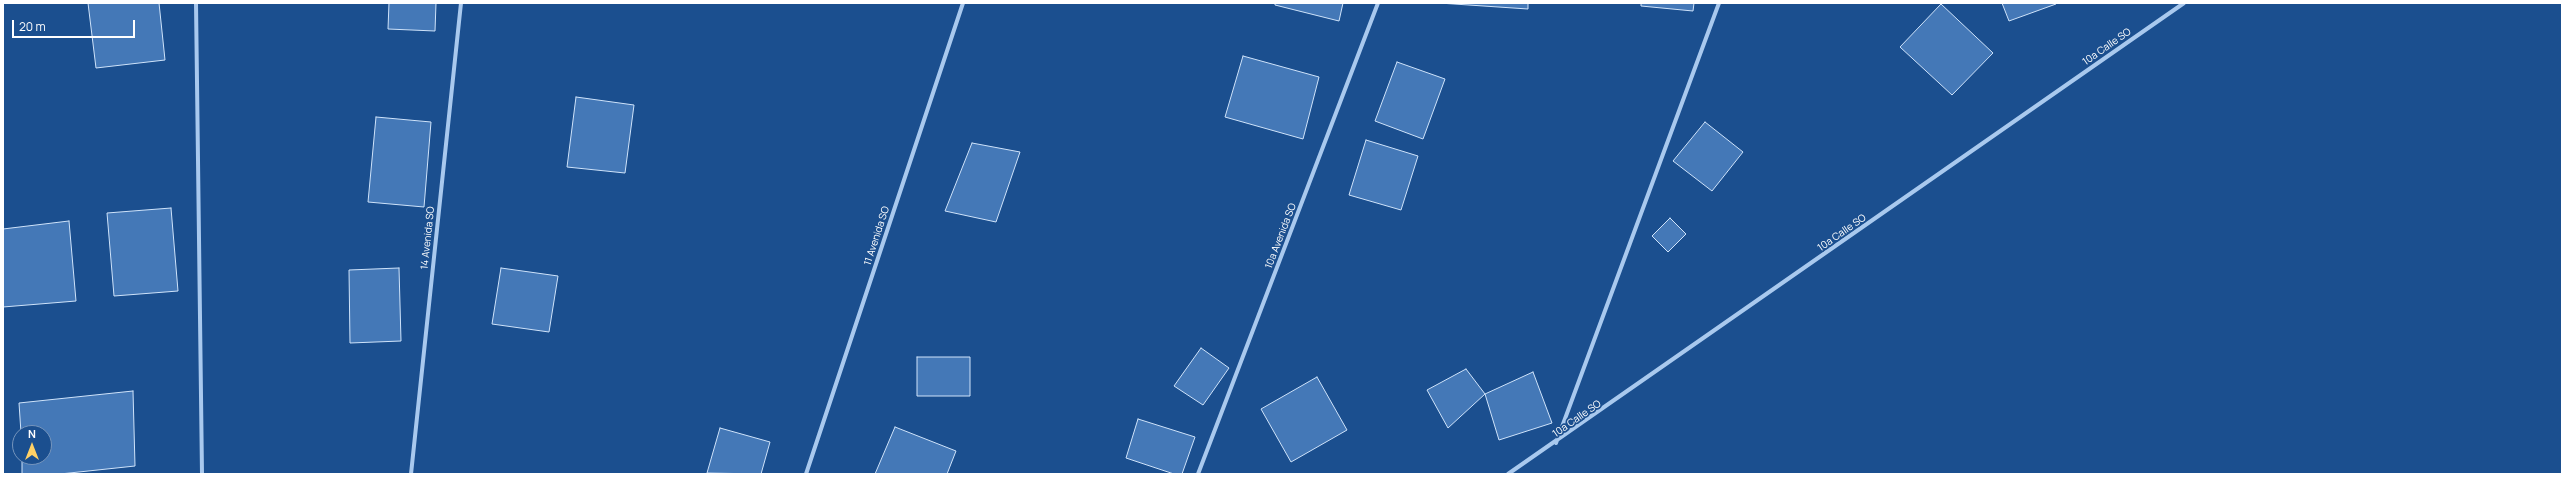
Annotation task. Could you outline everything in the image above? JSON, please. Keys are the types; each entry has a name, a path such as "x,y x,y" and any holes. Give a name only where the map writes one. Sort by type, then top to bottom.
{"street":[{"path":"196,3 202,474"},
{"name":"14 Avenida SO","path":"410,474 462,3"},
{"name":"11 Avenida SO","path":"806,474 963,3"},
{"name":"10a Avenida SO","path":"1198,474 1378,3"},
{"path":"1556,443 1719,3"},
{"name":"10a Calle SO","path":"1508,474 1556,443 2184,3"}],"building":[{"path":"88,3 159,3 165,60 96,68"},
{"path":"389,3 436,3 435,31 388,29"},
{"path":"1275,3 1343,3 1339,21 1275,5"},
{"path":"1439,3 1528,3 1528,9"},
{"path":"1641,3 1694,3 1693,11 1641,6"},
{"path":"2002,3 2056,3 2056,4 2009,21"},
{"path":"1941,4 1993,53 1952,95 1900,47"},
{"path":"1243,56 1319,77 1303,139 1225,117"},
{"path":"1397,62 1445,79 1423,139 1375,121"},
{"path":"576,97 634,105 625,173 567,167"},
{"path":"376,117 431,122 424,207 368,202"},
{"path":"1705,122 1743,152 1712,191 1673,161"},
{"path":"1366,140 1418,156 1401,210 1349,195"},
{"path":"972,143 1020,152 996,222 945,211"},
{"path":"171,208 178,291 114,296 107,213"},
{"path":"1670,218 1686,234 1668,252 1652,236"},
{"path":"69,221 76,301 3,307 3,229"},
{"path":"399,268 401,341 350,343 349,270"},
{"path":"501,268 558,276 549,332 492,324"},
{"path":"1201,348 1229,368 1203,405 1174,386"},
{"path":"917,357 970,357 970,396 917,396"},
{"path":"1466,369 1485,394 1448,428 1427,390"},
{"path":"1533,372 1552,423 1499,440 1485,394"},
{"path":"1317,377 1347,430 1291,462 1261,409"},
{"path":"133,391 135,466 60,474 22,474 22,465 52,465 52,425 20,425 19,403"},
{"path":"1138,419 1195,437 1182,474 1174,474 1126,458"},
{"path":"895,427 956,451 947,474 875,474"},
{"path":"720,428 770,442 761,474 707,473"}]}
